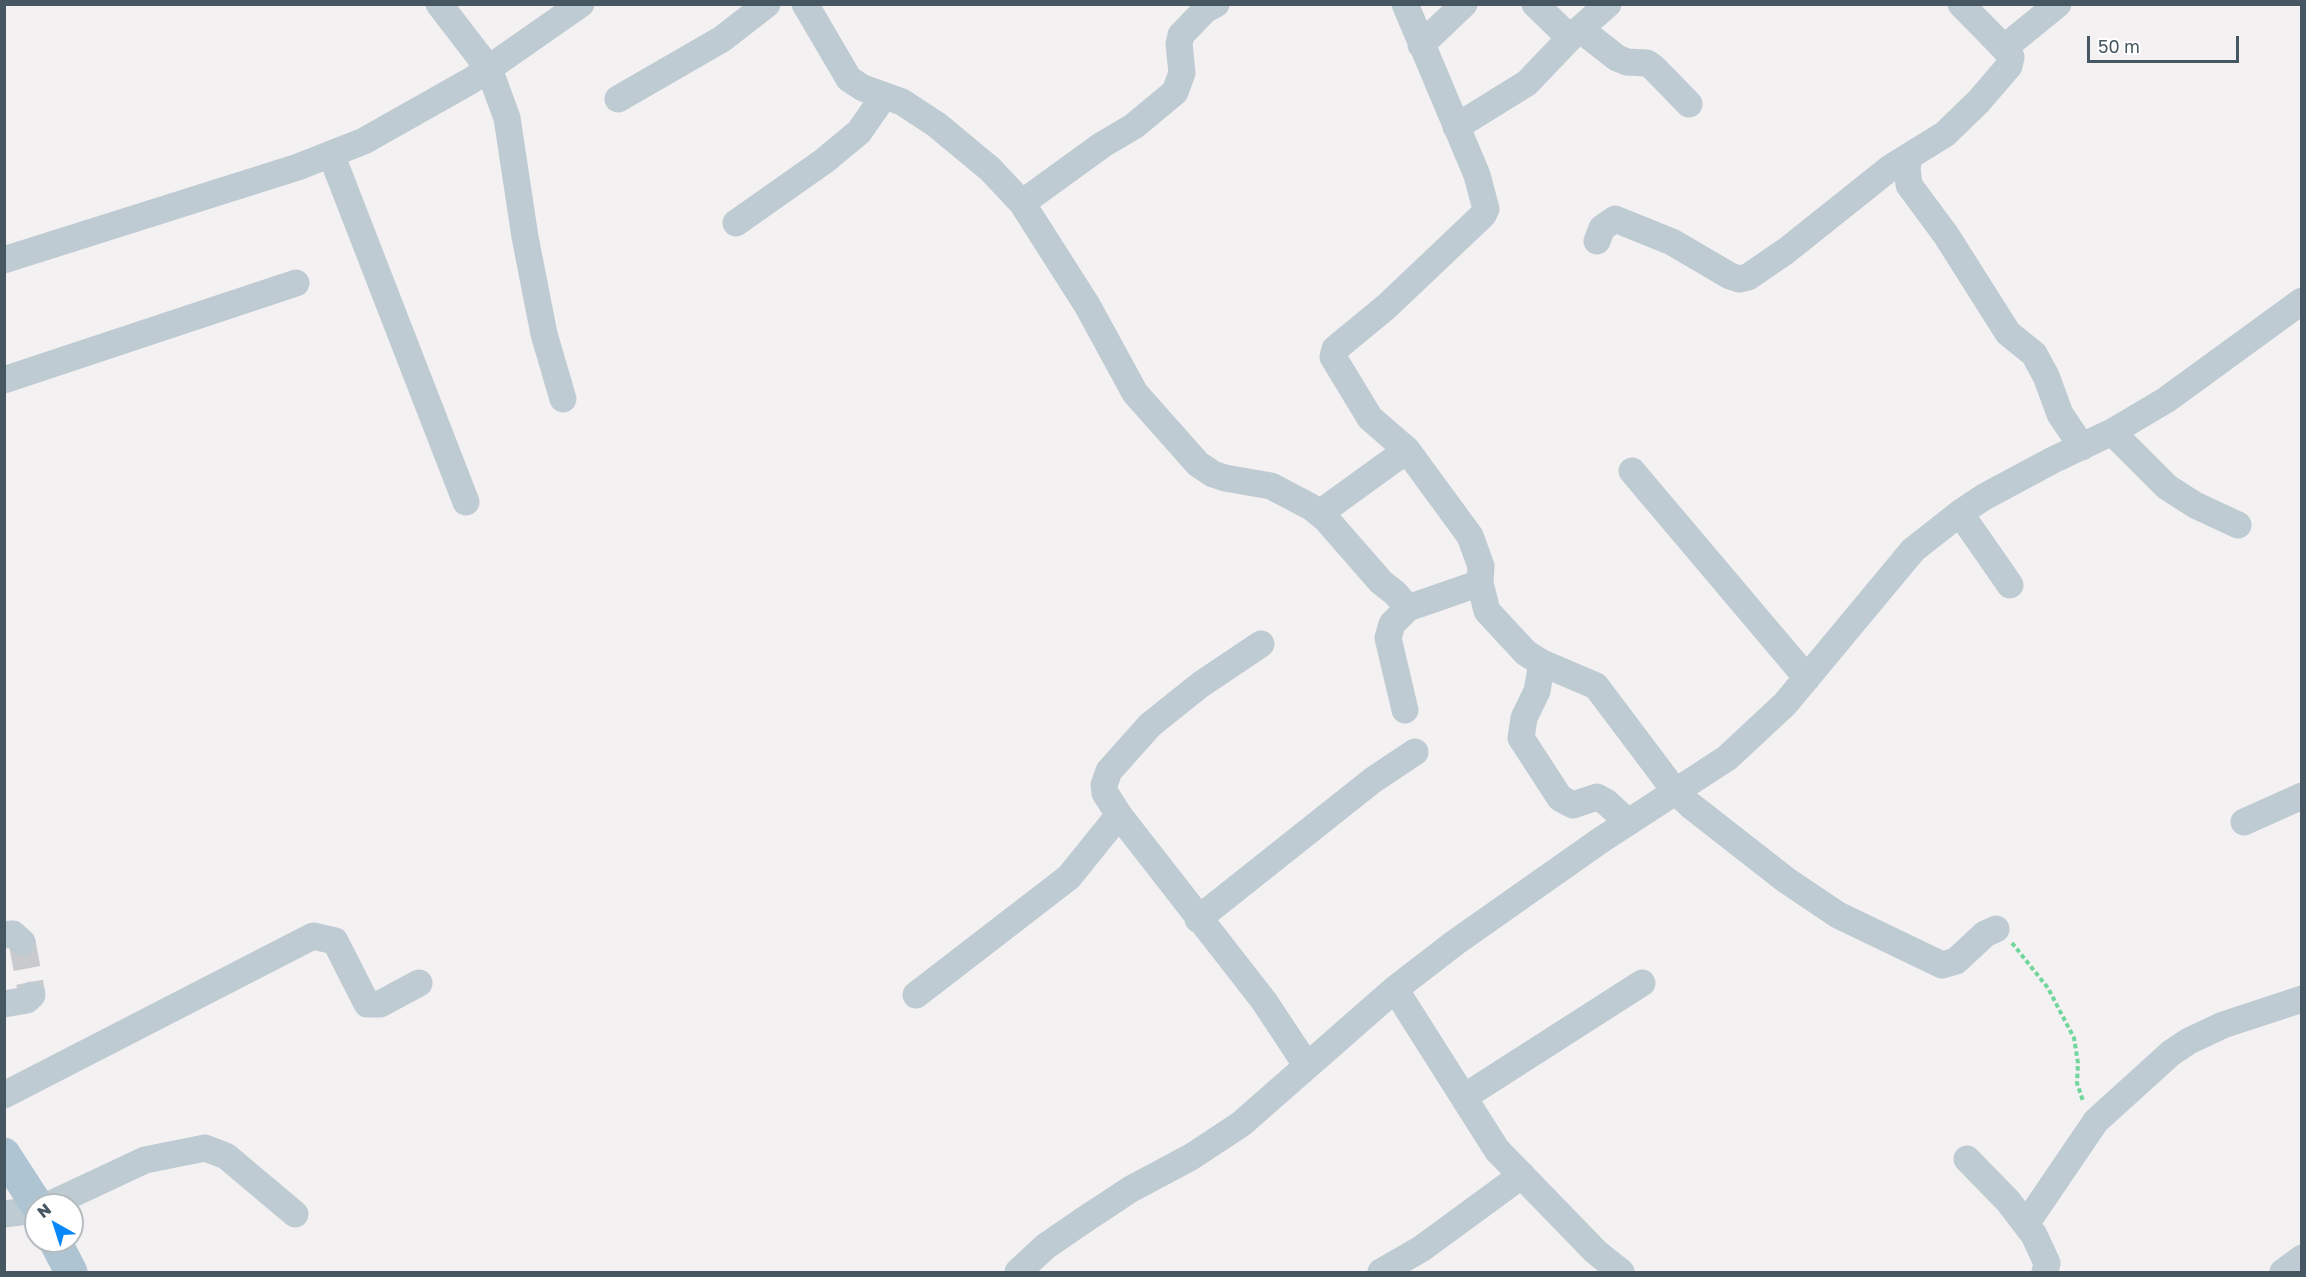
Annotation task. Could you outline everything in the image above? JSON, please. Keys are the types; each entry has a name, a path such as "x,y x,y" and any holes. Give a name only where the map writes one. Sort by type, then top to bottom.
{"main road":[{"path":"4,1154 29,1193"},
{"path":"61,1253 71,1272"}],"street":[{"path":"439,4 489,69 510,132 525,237 544,334 563,399"},
{"path":"4,260 298,167 331,154 393,126 489,69 581,4"},
{"path":"618,99 722,39 767,4"},
{"path":"805,4 849,80 902,102 937,125 996,175 1022,203 1087,304 1135,393 1198,464 1224,478 1271,486 1320,513 1360,560 1408,608"},
{"path":"1022,203 1102,145 1134,126 1175,92 1182,74 1179,44 1182,35 1199,16 1216,4"},
{"path":"1405,4 1456,127 1485,201 1486,209 1334,352 1335,361 1370,418 1407,450 1470,536 1481,566 1480,583 1487,611 1512,640 1542,663 1596,686 1676,791 1690,805 1838,915 1939,965 1956,961 1985,934 1996,929"},
{"path":"1421,45 1464,4"},
{"path":"1535,4 1575,34 1617,57 1627,62 1647,63 1689,104"},
{"path":"1456,127 1527,83 1608,4"},
{"path":"1597,241 1602,228 1614,219 1672,242 1730,276 1748,277 1786,251 1865,186 1945,134 2001,76 2012,61 2004,48 1961,4"},
{"path":"2004,48 2058,4"},
{"path":"736,223 824,161 859,132 884,96"},
{"path":"331,154 466,502"},
{"path":"1909,157 1907,168 1909,185 1946,235 2008,333 2034,354 2046,376 2060,414 2082,447"},
{"path":"4,380 296,283"},
{"path":"1018,1272 1046,1246 1087,1218 1228,1133 1395,989 1456,942 1742,745 1771,720 1913,550 1960,513 1984,497 2112,432 2166,400 2301,301"},
{"path":"2112,432 2166,487 2195,505 2238,525"},
{"path":"1320,513 1407,450"},
{"path":"1632,471 1807,678"},
{"path":"1960,513 2010,585"},
{"path":"1405,710 1388,638 1392,624 1408,608 1480,583"},
{"path":"1261,644 1200,685 1150,725 1123,753 1110,771 1104,785 1105,793 1119,815 1263,1001 1307,1066"},
{"path":"1542,663 1537,692 1524,718 1521,738 1560,798 1573,805 1597,797 1629,822"},
{"path":"1198,919 1373,780 1415,752"},
{"path":"2244,822 2301,796"},
{"path":"916,995 1069,876 1119,815"},
{"path":"4,1095 313,936 335,942 367,1004 380,1004 419,984"},
{"path":"1464,1096 1642,983"},
{"path":"1395,989 1497,1150 1596,1252 1621,1272"},
{"path":"4,1004 27,1000 32,995"},
{"path":"2026,1224 2096,1121 2171,1053 2189,1041 2223,1025 2301,999"},
{"path":"75,1193 145,1160 205,1148 226,1156 295,1214"},
{"path":"1967,1159 2008,1201 2026,1224 2047,1263 2045,1272"},
{"path":"1381,1272 1421,1249 1522,1175"},
{"path":"4,1214 24,1212"},
{"path":"2283,1272 2301,1257"}],"path":[{"path":"1996,929 2002,932 2030,966 2062,1012 2074,1038 2080,1094 2096,1121"}],"tunnel":[{"path":"22,942 32,995"}]}
